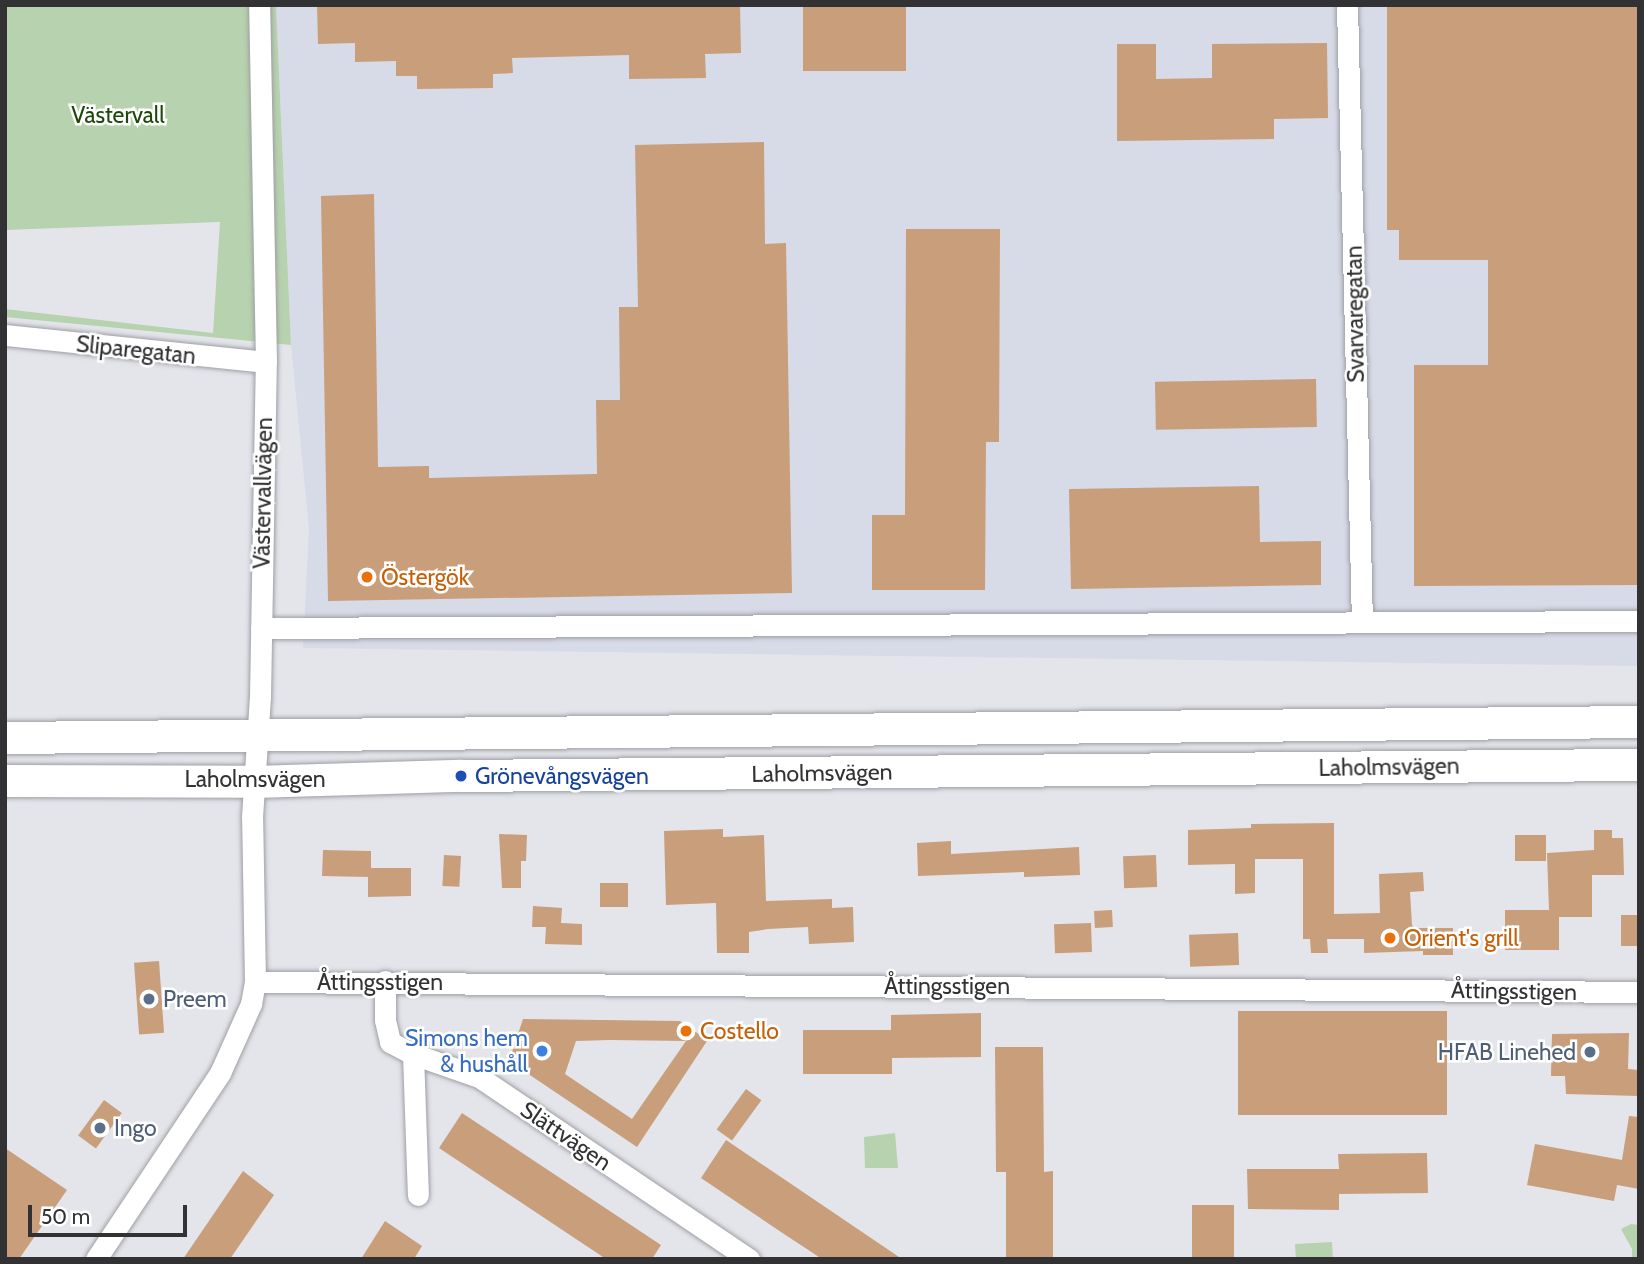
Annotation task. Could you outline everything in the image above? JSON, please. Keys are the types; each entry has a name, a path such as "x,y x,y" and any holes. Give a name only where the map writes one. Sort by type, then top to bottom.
{"highway":[{"name":"Laholmsvägen","path":"5,738 1639,722"},
{"name":"Laholmsvägen","path":"5,781 254,782 461,776 1639,765"}],"street":[{"name":"Västervallvägen","path":"255,982 254,782 261,628 266,362 259,5"},
{"name":"Svarvaregatan","path":"1347,5 1362,622"},
{"name":"Sliparegatan","path":"5,335 266,362"},
{"path":"261,628 1639,621"},
{"name":"Slättvägen","path":"385,981 385,1020 390,1042 413,1054 480,1077 749,1259"},
{"path":"96,1259 220,1073 251,1004 255,982"},
{"name":"Åttingsstigen","path":"255,982 1639,992"},
{"path":"413,1054 418,1195"}],"shaded area":[{"path":"276,5 1639,5 1639,666 303,648 309,529 291,345"}],"green space":[{"name":"Västervall","path":"5,5 276,5 291,345 5,317 5,309 213,333 220,222 5,230"},
{"path":"895,1133 898,1168 865,1168 864,1137"},
{"path":"1631,1224 1639,1225 1639,1259 1632,1259 1632,1249 1621,1229"},
{"path":"1332,1242 1333,1259 1296,1259 1295,1244"}],"building":[{"path":"317,5 740,5 741,53 705,54 706,78 629,79 629,55 512,58 513,73 493,74 493,88 417,89 417,76 396,76 396,61 355,62 355,43 318,44"},
{"path":"803,5 906,5 906,71 803,71"},
{"path":"1387,5 1639,5 1639,585 1414,586 1414,365 1488,365 1488,260 1399,260 1399,230 1387,230"},
{"path":"1327,43 1328,118 1274,119 1274,139 1117,141 1117,44 1156,44 1156,79 1212,78 1212,44"},
{"path":"764,142 765,244 786,243 792,593 328,601 321,196 374,194 378,467 429,466 429,478 597,474 596,400 620,400 619,307 638,307 635,145"},
{"path":"906,229 1000,229 999,442 986,442 985,590 872,590 872,515 905,515"},
{"path":"1316,379 1317,427 1156,430 1155,382"},
{"path":"1259,486 1260,542 1321,541 1321,585 1071,589 1069,489"},
{"path":"1334,823 1334,914 1380,913 1379,874 1423,872 1424,891 1410,892 1412,925 1415,928 1453,928 1453,955 1423,955 1423,951 1364,953 1364,939 1327,939 1328,953 1311,953 1310,939 1303,939 1303,859 1255,859 1255,893 1235,894 1235,864 1188,865 1188,830 1251,828 1251,824"},
{"path":"723,829 723,837 764,835 766,901 832,899 832,908 853,907 854,942 809,944 808,927 768,929 749,932 749,953 717,953 716,903 666,905 664,831"},
{"path":"1594,830 1612,830 1612,838 1623,838 1624,875 1592,875 1592,917 1559,917 1559,950 1505,950 1505,910 1549,910 1547,853 1594,850"},
{"path":"499,834 527,835 526,861 521,861 521,888 502,888"},
{"path":"1515,835 1546,835 1546,861 1515,861"},
{"path":"951,841 951,854 1079,847 1080,875 1024,877 1024,872 918,876 917,843"},
{"path":"323,850 371,851 371,868 411,868 411,896 368,897 368,877 322,876"},
{"path":"444,855 461,856 459,887 442,886"},
{"path":"1156,855 1157,887 1124,888 1123,856"},
{"path":"600,883 628,883 628,907 600,907"},
{"path":"533,906 562,908 561,923 582,924 582,945 545,944 546,927 532,927"},
{"path":"1112,910 1113,927 1095,928 1094,911"},
{"path":"1621,915 1639,915 1639,946 1621,946"},
{"path":"1091,923 1092,952 1055,953 1054,924"},
{"path":"1238,933 1239,965 1190,967 1189,935"},
{"path":"159,961 164,1033 139,1035 134,963"},
{"path":"1238,1011 1447,1011 1447,1115 1238,1115"},
{"path":"981,1013 981,1057 892,1058 892,1074 803,1074 803,1030 891,1030 891,1015"},
{"path":"523,1019 680,1021 710,1042 707,1041 637,1147 509,1061","holes":["576,1041 686,1041 632,1119 565,1074"]},
{"name":"HFAB Linehed","path":"1629,1033 1628,1069 1639,1070 1639,1096 1566,1094 1565,1076 1551,1076 1552,1034"},
{"path":"995,1047 1043,1047 1044,1172 1053,1171 1053,1259 1006,1259 1006,1172 996,1172"},
{"path":"746,1089 761,1100 732,1141 717,1129"},
{"path":"104,1100 122,1113 96,1149 78,1136"},
{"path":"462,1113 661,1245 652,1259 606,1259 439,1148"},
{"path":"1629,1116 1639,1117 1639,1189 1617,1185 1614,1201 1527,1185 1535,1144 1622,1160"},
{"path":"726,1140 902,1259 822,1259 701,1178"},
{"path":"5,1148 67,1190 19,1259 5,1259"},
{"path":"1427,1153 1428,1193 1339,1194 1339,1210 1248,1209 1247,1169 1339,1169 1338,1154"},
{"path":"243,1171 274,1195 230,1259 183,1259"},
{"path":"1192,1205 1234,1205 1234,1259 1192,1259"},
{"path":"385,1221 422,1246 414,1259 361,1259"}],"place":[{"name":"Östergök","path":"367,577"},
{"name":"Grönevångsvägen","path":"461,776"},
{"name":"Orient's grill","path":"1390,938"},
{"name":"Preem","path":"149,999"},
{"name":"Costello","path":"686,1031"},
{"name":"Simons hem & hushåll","path":"542,1051"},
{"name":"HFAB Linehed","path":"1590,1052"},
{"name":"Ingo","path":"100,1128"}]}
